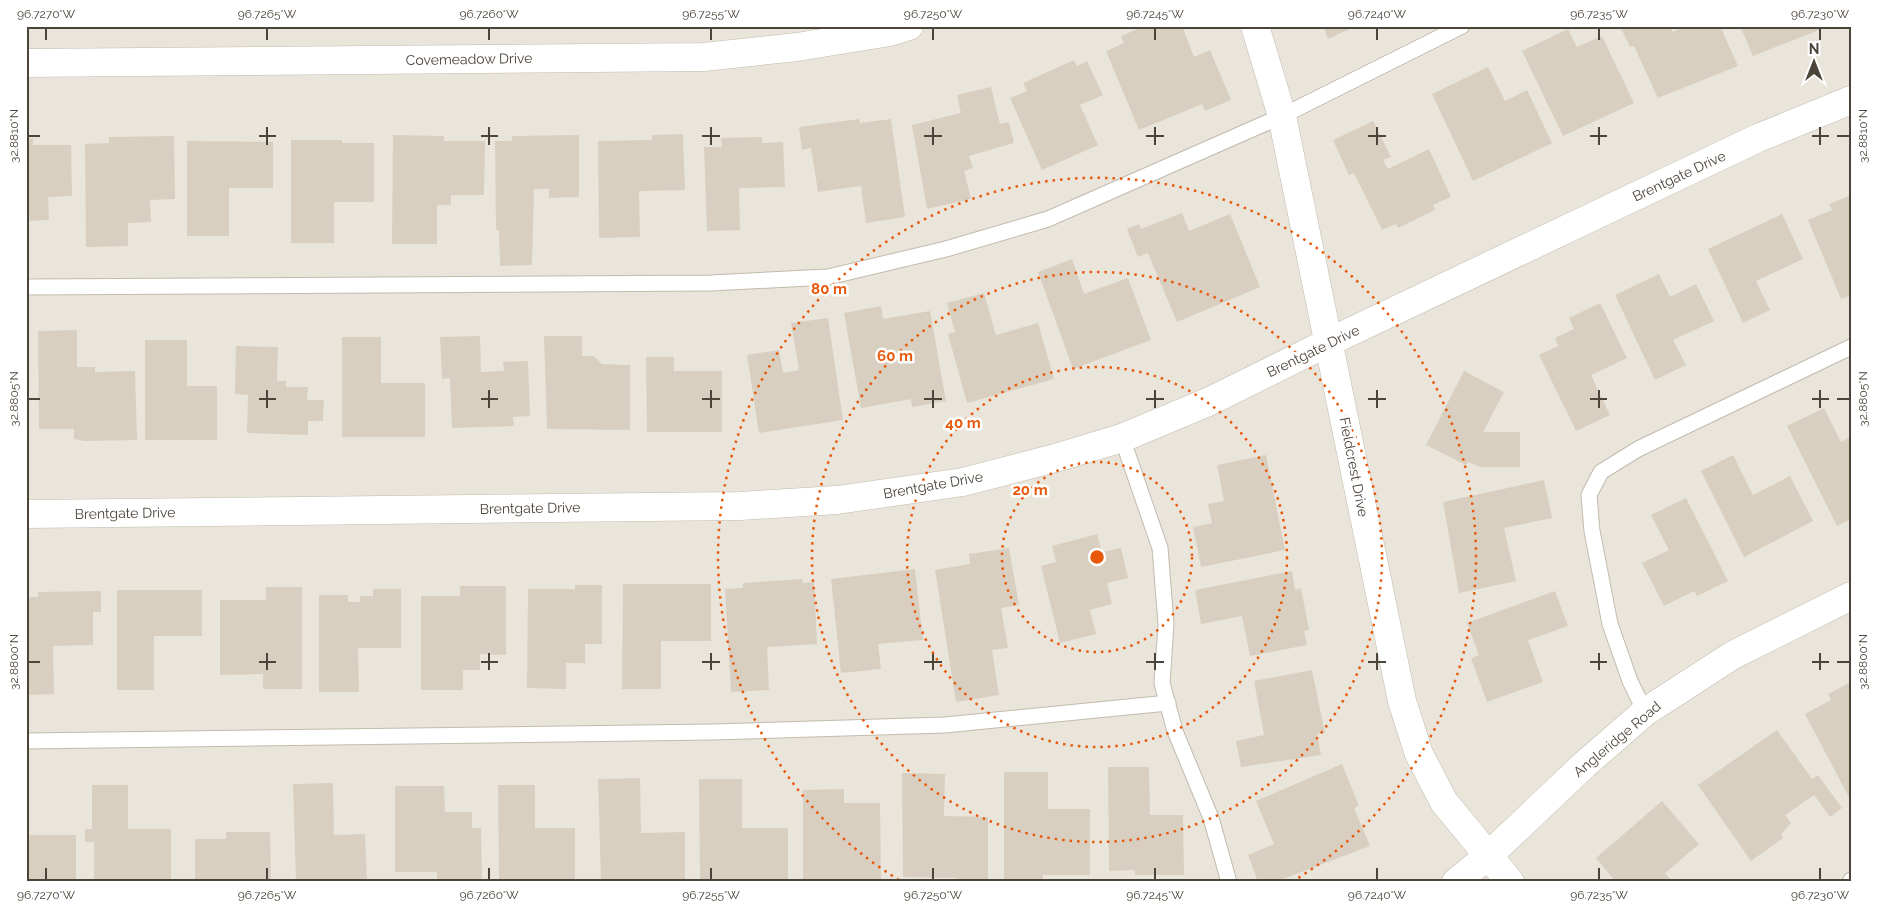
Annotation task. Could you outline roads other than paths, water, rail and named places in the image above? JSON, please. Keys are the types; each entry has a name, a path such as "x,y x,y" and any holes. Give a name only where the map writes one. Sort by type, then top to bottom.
{"street":[{"name":"Covemeadow Drive","path":"26,63 704,57 797,48 890,32 909,26"},
{"name":"Fieldcrest Drive","path":"1255,26 1282,116 1402,701 1419,754 1444,802 1510,882"},
{"name":"Brentgate Drive","path":"26,514 740,506 837,500 963,482 1059,457 1122,438 1208,402 1329,342 1758,138 1851,100"},
{"name":"Angleridge Road","path":"1456,882 1488,856 1584,765 1645,712 1733,655 1851,596"}],"lane":[{"path":"26,287 711,283 828,277 946,249 1048,219 1282,116 1462,26"},
{"path":"1645,712 1630,681 1610,624 1592,531 1589,495 1601,472 1638,449 1851,347"},
{"path":"1122,438 1160,548 1166,624 1162,683 1175,731 1211,818 1229,882"},
{"path":"26,740 713,732 936,725 1168,703"}]}
